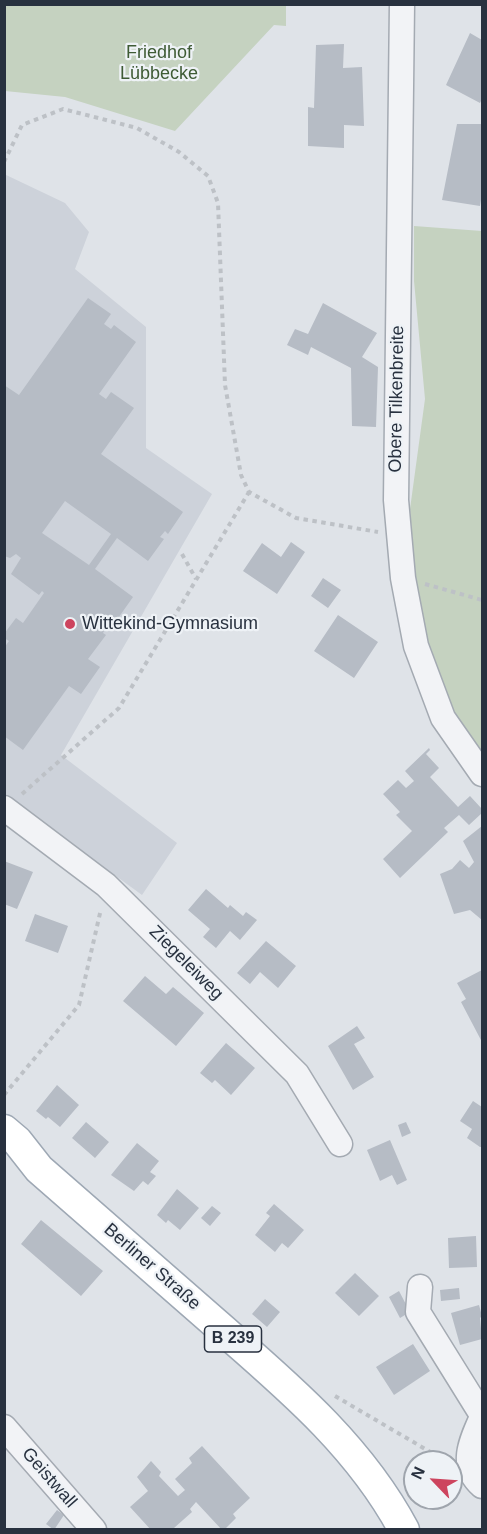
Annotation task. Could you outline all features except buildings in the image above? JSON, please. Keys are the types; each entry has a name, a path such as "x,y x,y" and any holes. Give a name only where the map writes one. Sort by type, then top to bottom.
{"main road":[{"name":"Berliner Straße","path":"4,1130 17,1141 39,1169 298,1395 369,1472 404,1530"},
{"name":"Berliner Straße","path":"4,1152 39,1169"}],"street":[{"name":"Obere Tilkenbreite","path":"402,4 396,500 403,578 416,646 443,718 483,774"},
{"name":"Ziegeleiweg","path":"5,808 106,885 297,1074 340,1144"},
{"path":"420,1287 418,1312 483,1416 472,1438 476,1477"},
{"name":"Geistwall","path":"4,1427 94,1530"}],"path":[{"path":"4,162 22,125 63,109 137,128 179,152 208,176 219,204 225,385 241,475 249,492 296,518 399,536"},
{"path":"5,808 119,708 249,492"},
{"path":"182,554 196,579"},
{"path":"403,578 483,600"},
{"path":"4,1095 79,1005 106,885"},
{"path":"298,1395 337,1396 476,1477"}],"shaded area":[{"name":"Wittekind-Gymnasium","path":"4,174 65,203 89,232 75,269 146,327 146,448 212,494 61,755 177,843 142,895 5,795"}],"green space":[{"name":"Friedhof Lübbecke","path":"4,5 286,5 286,26 274,25 175,131 65,97 5,91"},
{"path":"414,226 482,231 482,759 454,721 429,661 414,595 415,573 410,509 425,399 414,281"}],"place":[{"name":"Wittekind-Gymnasium","path":"70,624"}]}
